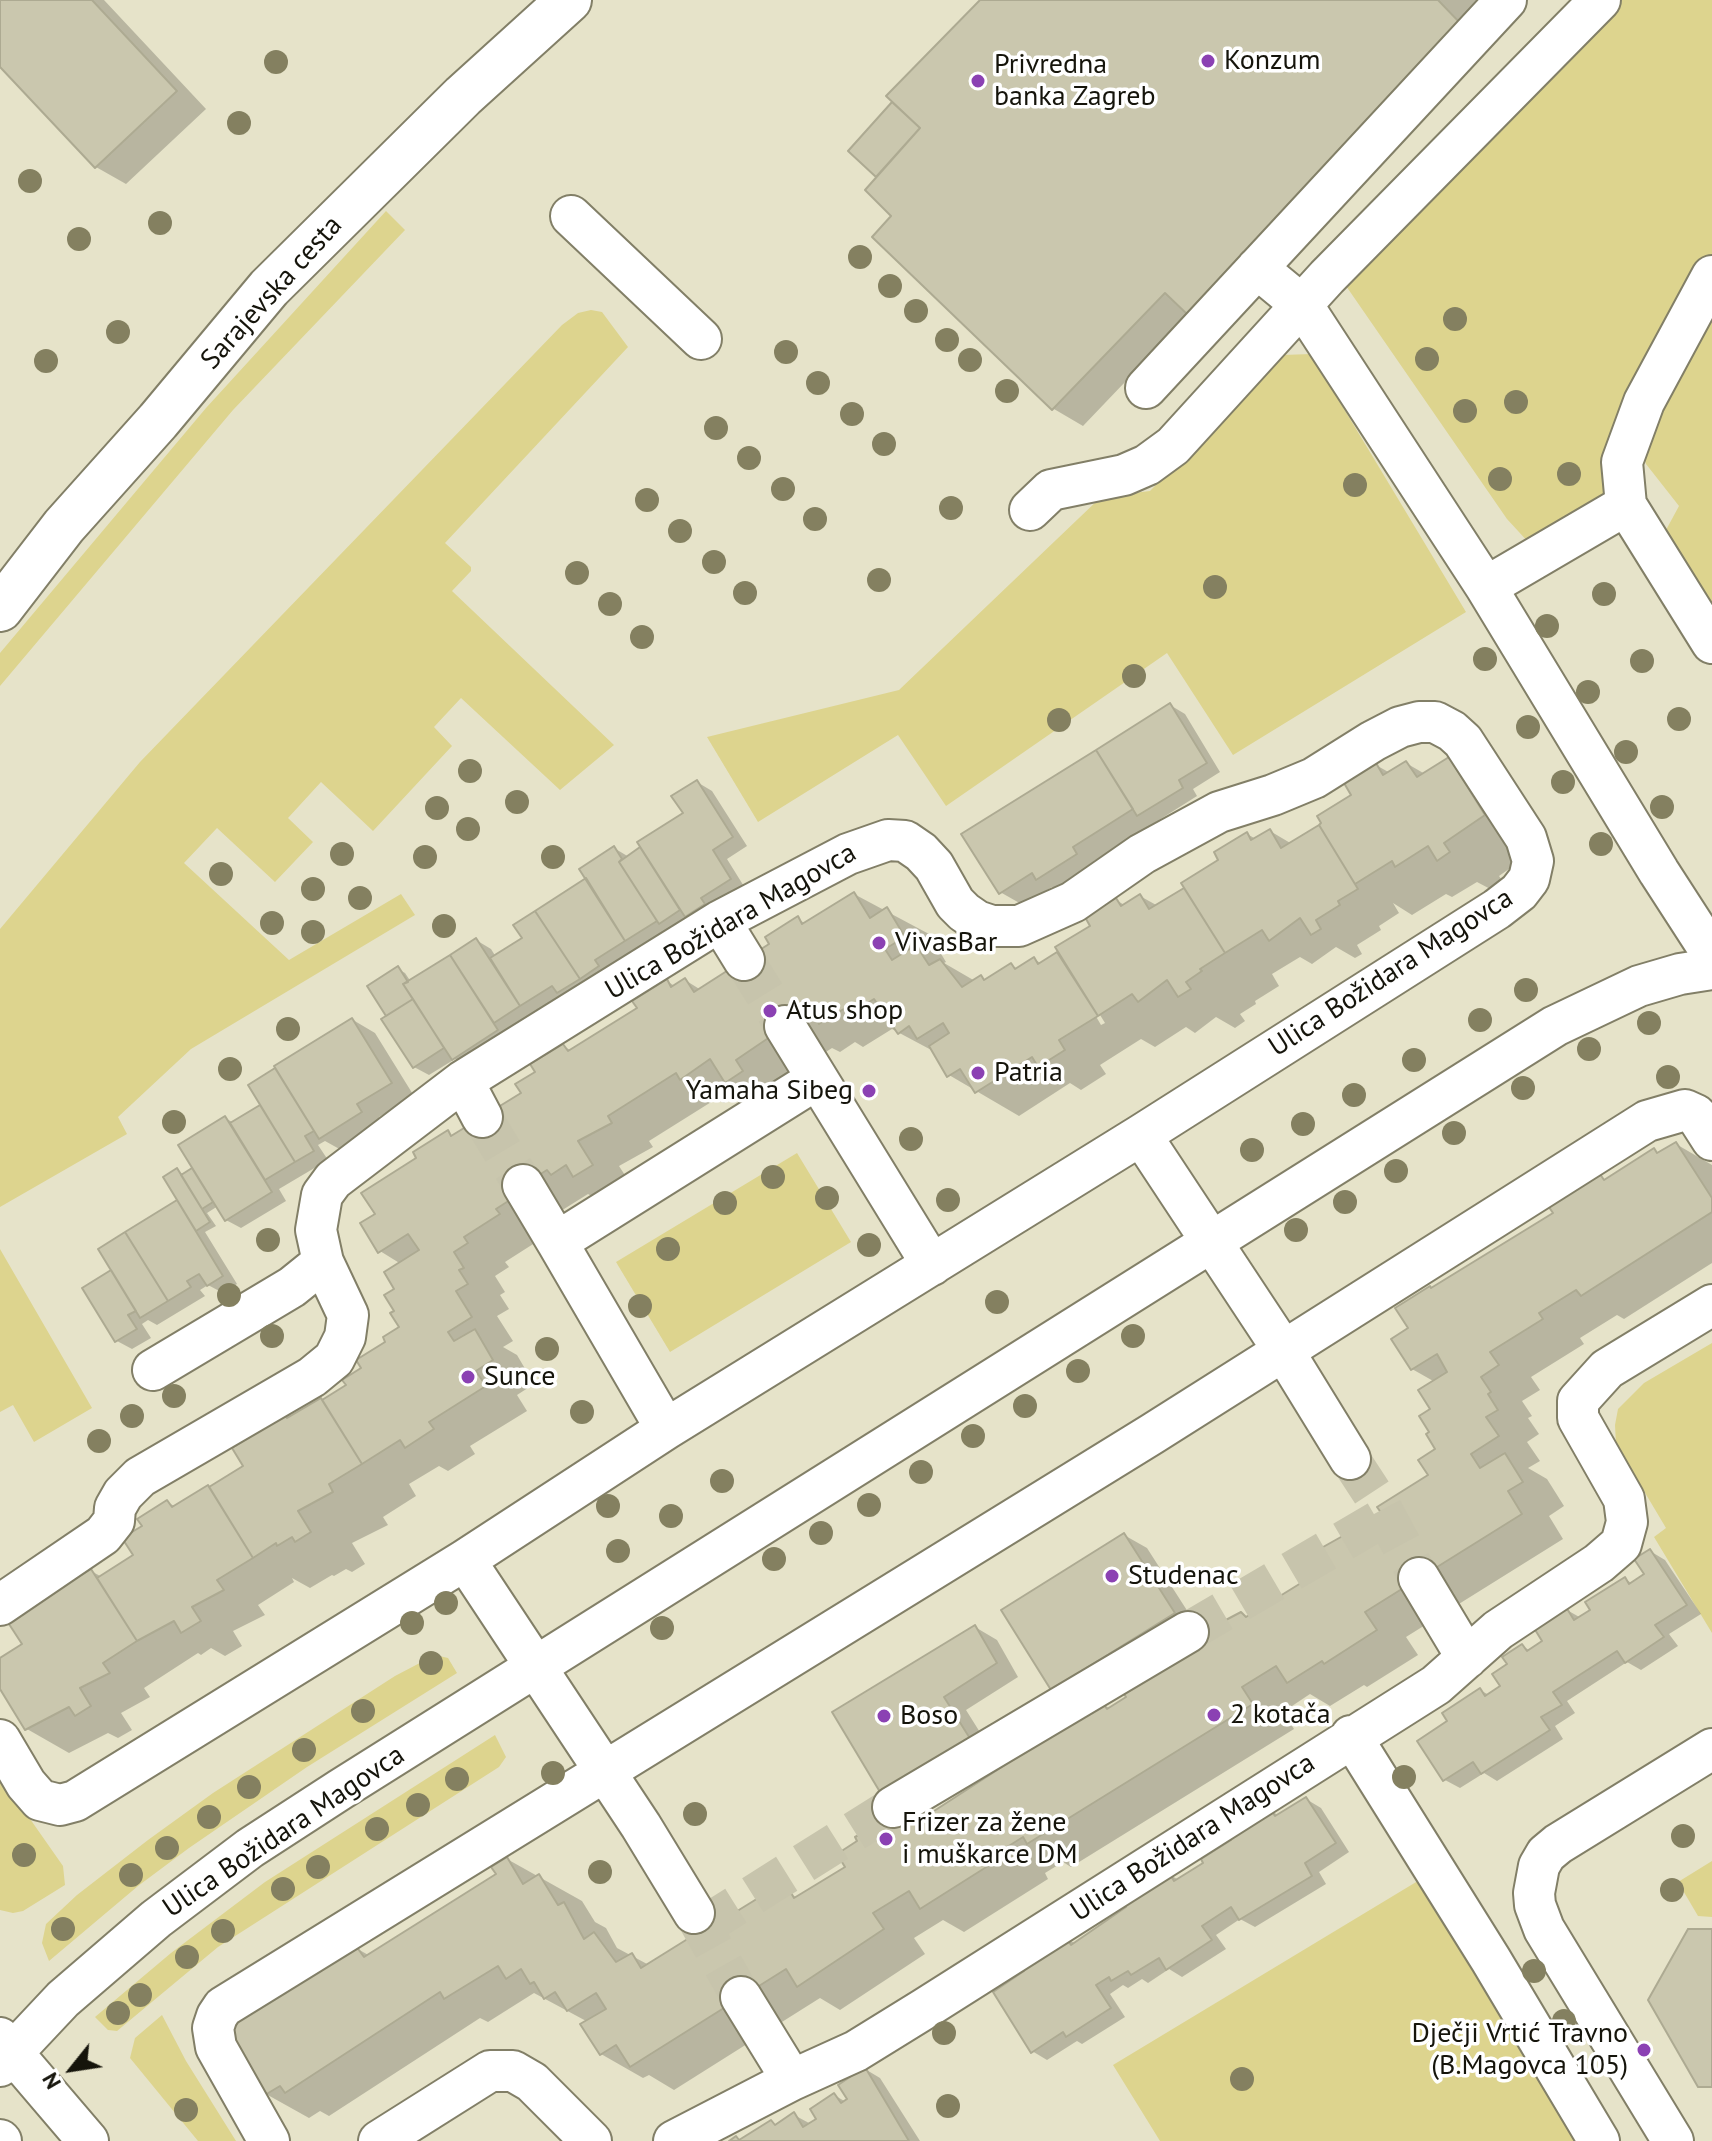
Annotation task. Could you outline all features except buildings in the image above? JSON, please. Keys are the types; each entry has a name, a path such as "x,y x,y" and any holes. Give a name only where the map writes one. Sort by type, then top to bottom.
{"main road":[{"name":"Sarajevska cesta","path":"0,609 64,526 158,421 269,288 463,96 569,0"}],"street":[{"path":"1146,388 1506,0"},
{"path":"1030,510 1051,490 1124,475 1147,465 1173,446 1327,277 1600,0"},
{"path":"571,216 701,339"},
{"path":"1257,268 1303,306 1486,587 1712,954"},
{"path":"1712,276 1644,402 1622,462 1626,505 1712,643"},
{"path":"1486,587 1626,505"},
{"name":"Ulica Božidara Magovca","path":"0,1605 103,1535 114,1521 115,1508 123,1494 140,1477 312,1377 334,1359 345,1337 348,1315 323,1262 316,1230 322,1195 333,1180 463,1081 720,921 848,854 888,840 905,841 934,866 955,903 977,921 992,926 1019,926 1073,902 1142,854 1219,812 1314,778 1400,727 1419,722 1435,722 1463,741 1526,838 1533,861 1529,879 1519,892 1497,909 1141,1135 666,1429 465,1560 75,1801 60,1805 40,1800 26,1784 0,1740"},
{"path":"720,921 744,960"},
{"name":"Ulica Božidara Magovca","path":"4,2052 191,1891 328,1797 1555,1026 1639,986 1712,969"},
{"path":"785,1026 932,1265"},
{"path":"557,1242 817,1079"},
{"path":"463,1081 482,1117"},
{"path":"269,2141 216,2047 213,2028 223,2007 1152,1434 1647,1121 1685,1110 1696,1115 1712,1140"},
{"path":"1141,1135 1283,1350 1350,1459"},
{"path":"523,1185 666,1429"},
{"path":"153,1370 292,1287 323,1262"},
{"name":"Ulica Božidara Magovca","path":"674,2141 856,2051 1179,1850 1351,1736 1436,1685 1507,1624 1599,1563 1621,1544 1627,1522 1624,1499 1578,1418 1578,1401 1607,1369 1712,1305"},
{"path":"465,1560 537,1665 694,1913"},
{"path":"1419,1578 1467,1658"},
{"path":"893,1807 1188,1632"},
{"path":"1351,1736 1491,1960 1599,2141"},
{"path":"1673,2141 1544,1929 1534,1893 1539,1866 1546,1854 1558,1844 1712,1749"},
{"path":"741,1997 792,2080"},
{"path":"4,2052 88,2141"},
{"path":"379,2141 490,2071 513,2071 532,2082 591,2141"}],"shaded area":[{"path":"1616,0 1712,0 1712,256 1614,439 1608,496 1530,544 1507,519 1344,283"},
{"path":"386,211 405,230 233,410 0,686 0,653 206,408"},
{"path":"591,310 602,312 628,347 445,543 471,567 471,571 452,591 614,745 560,790 461,698 434,727 452,746 373,831 321,782 288,818 313,842 275,882 217,828 184,863 289,960 401,894 415,915 191,1049 118,1117 127,1134 0,1207 0,929 140,762 562,325 578,313"},
{"path":"1712,312 1712,611 1672,548 1666,530 1679,506 1646,464 1640,446"},
{"path":"1311,354 1466,612 1233,755 1167,653 946,806 898,735 758,822 707,737 899,690 1101,497 1150,491 1283,355"},
{"path":"797,1153 851,1242 670,1352 616,1262"},
{"path":"0,1249 92,1408 34,1442 13,1405 0,1412"},
{"path":"1712,1343 1712,1633 1654,1537 1666,1528 1616,1444 1615,1425 1618,1409 1644,1383"},
{"path":"435,1655 448,1658 457,1673 307,1767 189,1848 138,1886 49,1961 42,1943 46,1924 77,1895 213,1793 395,1676"},
{"path":"495,1735 506,1757 499,1767 218,1947 117,2031 108,2030 95,2017 171,1953 265,1882"},
{"path":"0,1776 63,1866 65,1885 23,1911 13,1913 0,1910"},
{"path":"1712,1861 1712,1917 1698,1916 1678,1882"},
{"path":"1446,1864 1611,2141 1160,2141 1113,2065"},
{"path":"162,2015 186,2061 236,2141 198,2141 130,2058 135,2038"}],"tunnel":[{"path":"744,960 785,1026"},
{"path":"482,1117 523,1185"},
{"path":"1350,1459 1380,1505 1419,1578"},
{"path":"1188,1632 1386,1516"},
{"path":"702,1927 893,1807"},
{"path":"694,1913 741,1997"}],"place":[{"name":"Konzum","path":"1208,61"},
{"name":"Privredna banka Zagreb","path":"978,81"},
{"name":"VivasBar","path":"879,943"},
{"name":"Atus shop","path":"770,1011"},
{"name":"Patria","path":"978,1073"},
{"name":"Yamaha Sibeg","path":"869,1091"},
{"name":"Sunce","path":"468,1377"},
{"name":"Studenac","path":"1112,1576"},
{"name":"2 kotača","path":"1214,1715"},
{"name":"Boso","path":"884,1716"},
{"name":"Frizer za žene i muškarce DM","path":"886,1839"},
{"name":"Dječji Vrtić Travno (B.Magovca 105)","path":"1644,2050"}]}
